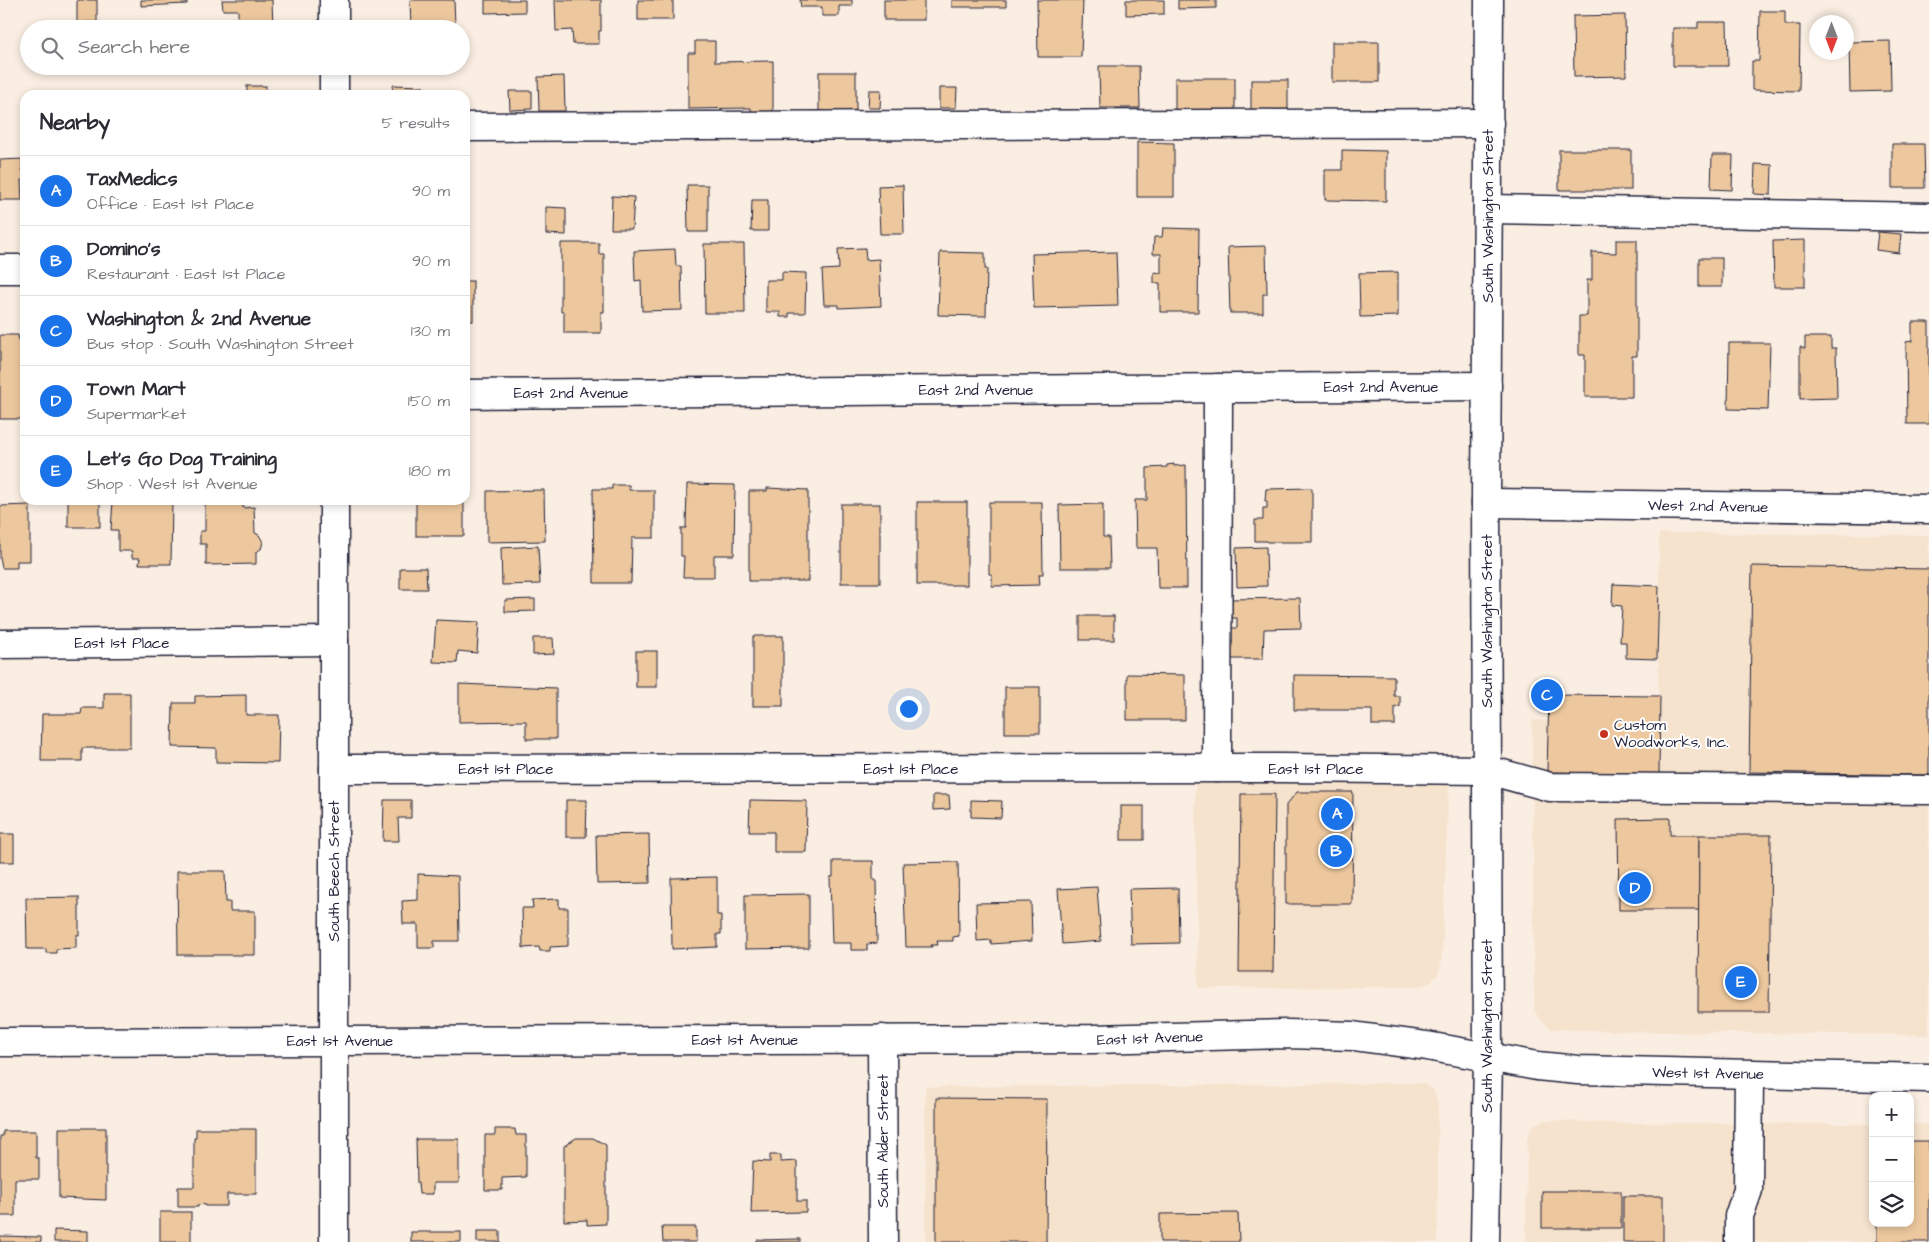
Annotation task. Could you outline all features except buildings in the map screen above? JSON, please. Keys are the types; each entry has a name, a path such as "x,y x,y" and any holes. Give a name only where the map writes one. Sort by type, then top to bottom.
{"street":[{"path":"334,0 334,20"},
{"name":"South Washington Street","path":"1485,1242 1488,1057 1486,503 1489,0"},
{"path":"334,75 334,90"},
{"path":"470,127 1489,123"},
{"path":"1488,210 1929,217"},
{"path":"0,269 20,269"},
{"name":"East 2nd Avenue","path":"470,394 1487,386"},
{"path":"1217,768 1218,388"},
{"name":"West 2nd Avenue","path":"1486,503 1929,509"},
{"name":"South Beech Street","path":"334,505 334,1242"},
{"name":"East 1st Place","path":"0,644 334,641"},
{"name":"East 1st Place","path":"334,769 1217,768 1488,770 1550,787 1929,790"},
{"name":"East 1st Avenue","path":"0,1042 1093,1039 1246,1034 1326,1034 1382,1039 1488,1057"},
{"name":"South Alder Street","path":"882,1039 883,1242"},
{"name":"West 1st Avenue","path":"1488,1057 1537,1066 1578,1070 1929,1078"},
{"path":"1739,1242 1739,1216 1748,1190 1748,1075"}],"shaded area":[{"path":"1659,533 1929,535 1929,1035 1551,1029 1534,1010 1532,720 1658,722"},
{"path":"1449,781 1442,959 1439,973 1430,983 1417,987 1198,988 1195,782"},
{"path":"1422,1083 1433,1089 1438,1102 1438,1242 926,1242 925,1087"},
{"path":"1544,1120 1615,1123 1869,1124 1869,1227 1914,1227 1914,1124 1929,1124 1929,1242 1526,1242 1527,1139 1532,1126"}],"place":[{"name":"Washington & 2nd Avenue","path":"1547,695"},
{"name":"Custom Woodworks, Inc.","path":"1604,734"},
{"name":"TaxMedics","path":"1337,814"},
{"name":"Domino's","path":"1336,851"},
{"name":"Town Mart","path":"1635,888"},
{"name":"Let's Go Dog Training","path":"1741,982"}]}
